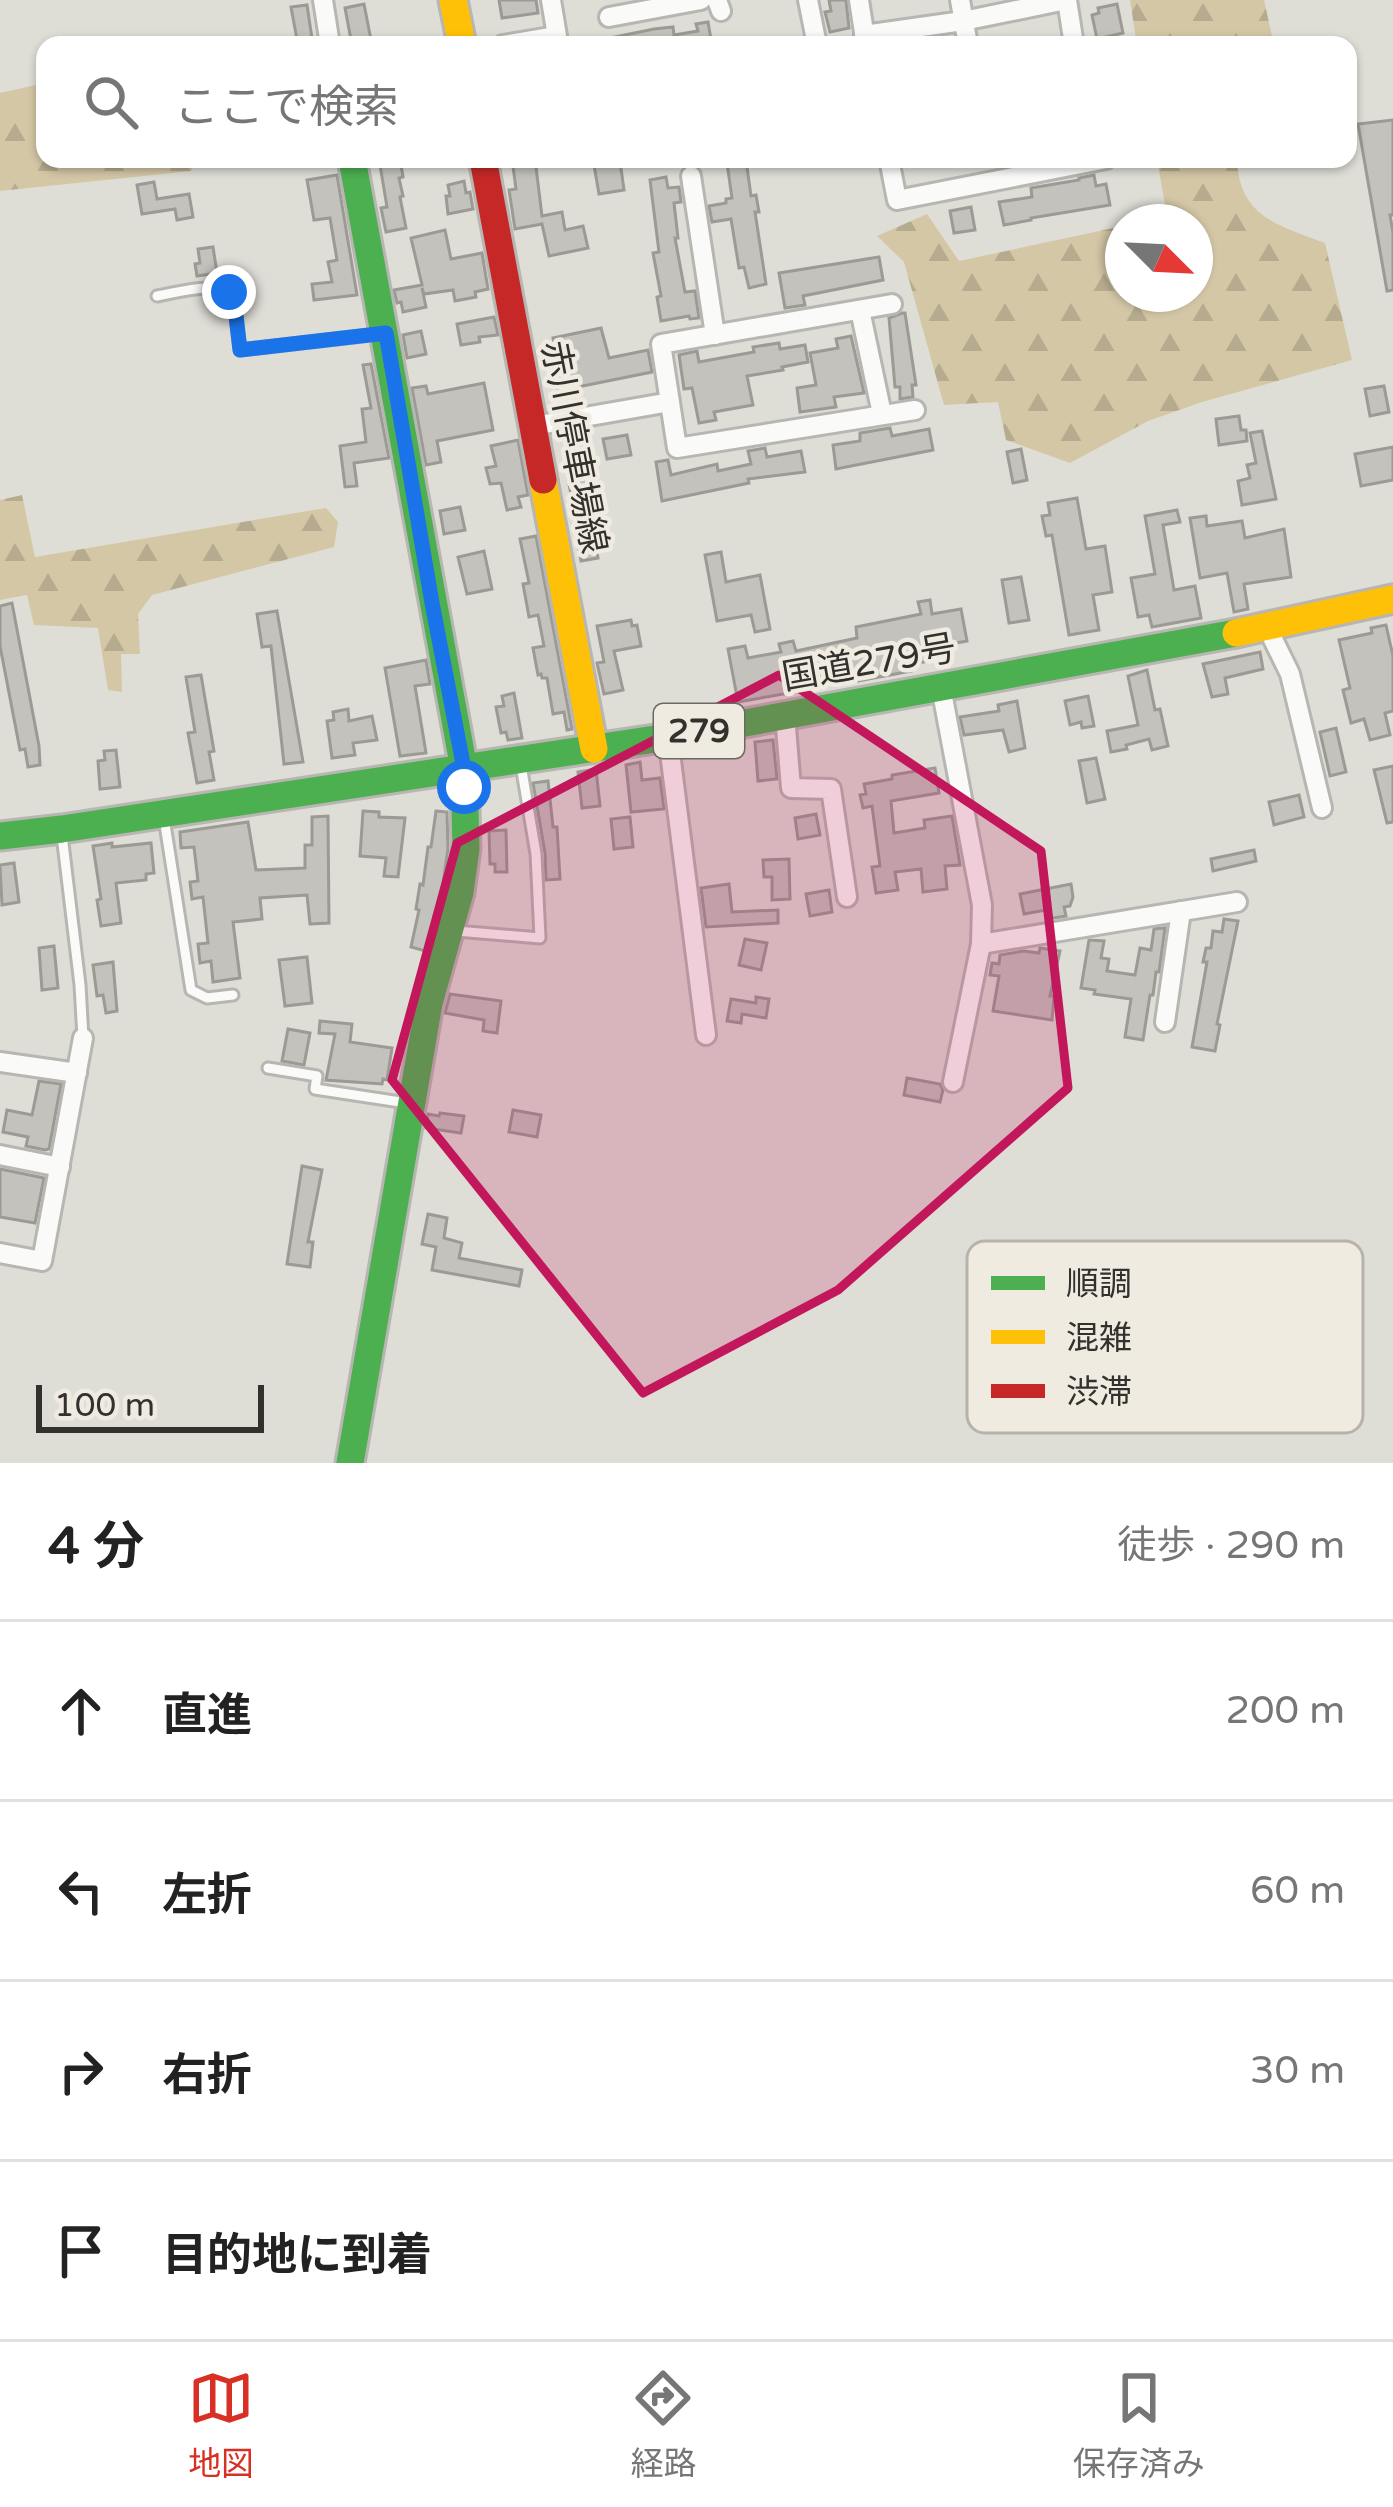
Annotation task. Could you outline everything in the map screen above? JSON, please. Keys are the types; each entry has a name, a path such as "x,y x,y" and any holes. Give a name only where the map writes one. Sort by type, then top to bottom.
{"main road":[{"path":"453,0 460,36"},
{"path":"350,1463 429,1004 460,892 466,849 464,769 354,168"},
{"name":"赤川停車場線","path":"485,168 594,748"},
{"name":"国道279号","path":"0,836 668,737 1267,627 1393,599"}],"street":[{"path":"322,0 328,36"},
{"path":"551,0 556,35 551,36"},
{"path":"609,17 701,0"},
{"path":"808,0 815,36"},
{"path":"859,0 864,36"},
{"path":"960,0 966,36"},
{"path":"886,36 1066,0 1073,36"},
{"path":"891,168 897,200 1060,168"},
{"path":"991,168 993,182"},
{"path":"691,176 715,335"},
{"path":"892,304 661,344 677,448 915,410"},
{"path":"860,310 882,414"},
{"path":"533,425 670,403"},
{"path":"1267,627 1290,674 1322,808"},
{"path":"941,687 982,905 980,944 953,1082"},
{"path":"785,716 791,788 831,789 847,897"},
{"path":"668,737 706,1035"},
{"path":"980,944 1237,902"},
{"path":"1165,1022 1181,911"},
{"path":"0,1253 42,1261 83,1038"},
{"path":"0,1061 77,1073"},
{"path":"0,1155 60,1167"}],"lane":[{"path":"157,296 218,287 229,292 234,299 240,350 386,333"},
{"path":"449,931 540,938 536,854 520,760"},
{"path":"164,813 191,990 207,998 233,995"},
{"path":"62,830 83,1038"},
{"path":"268,1068 317,1076 315,1089 412,1104"}],"highlighted area":[{"path":"779,675 1041,851 1068,1088 838,1290 643,1393 392,1080 457,843"}],"green space":[{"path":"1130,0 1264,0 1272,36 1136,36"},
{"path":"36,85 36,168 192,168 0,191 0,93"},
{"path":"1159,168 1238,168 1245,194 1264,216 1325,243 1352,360 1148,421 1070,463 1006,440 998,402 944,405 904,262 877,236 927,214 959,261 1105,230 1105,312 1213,312 1213,204 1165,204"},
{"path":"22,495 35,557 326,508 338,522 334,547 152,595 138,614 140,654 121,654 122,692 108,690 98,628 34,625 27,595 0,600 0,500"}],"building":[{"path":"499,0 536,0 538,13 502,18"},
{"path":"829,0 846,0 849,28 830,32 825,12 831,11"},
{"path":"364,4 370,36 350,36 345,8"},
{"path":"1117,4 1123,33 1096,36 1092,15 1099,13 1098,8"},
{"path":"307,5 312,36 296,36 291,7"},
{"path":"708,22 710,36 620,36 673,27 674,35 698,31 696,24"},
{"path":"1393,120 1393,290 1387,291 1358,124"},
{"path":"380,168 402,168 400,197 406,228 386,232 381,208 387,207"},
{"path":"513,168 536,168 542,216 562,212 565,230 583,226 588,248 549,256 542,224 515,229 509,190 516,189"},
{"path":"595,168 621,168 624,190 599,194"},
{"path":"728,168 747,168 759,212 755,212 766,284 749,288 744,267 739,268 731,219 712,222 709,206 732,198"},
{"path":"337,175 357,295 314,300 312,284 332,282 328,262 337,260 330,218 314,220 307,180"},
{"path":"1094,175 1096,186 1106,184 1110,204 1004,225 999,202 1032,197 1031,188"},
{"path":"666,177 668,188 679,187 681,202 674,203 675,238 685,292 695,291 699,318 661,321 650,180"},
{"path":"464,181 473,209 448,214 448,185"},
{"path":"154,182 157,199 189,194 193,217 177,220 175,209 142,214 137,185"},
{"path":"971,207 975,230 954,233 950,211"},
{"path":"445,230 451,259 482,253 488,289 455,301 453,290 424,294 422,288 426,307 403,312 394,290 422,285 411,238"},
{"path":"213,247 217,273 197,276 198,249"},
{"path":"879,257 883,280 803,296 805,305 785,308 779,273"},
{"path":"905,313 916,385 912,385 913,397 900,399 889,318"},
{"path":"494,317 498,335 461,345 457,324"},
{"path":"601,328 609,358 648,350 652,372 558,391 552,368 558,366 553,338"},
{"path":"421,331 426,354 407,358 403,335"},
{"path":"851,336 864,393 834,397 836,407 800,412 797,388 816,385 810,353 838,348 836,339"},
{"path":"779,343 780,349 805,345 808,362 747,376 753,405 714,412 716,420 699,423 692,388 684,389 679,355 697,351 699,362"},
{"path":"371,364 389,458 354,463 357,486 345,487 340,446 366,442 362,409 371,408 363,365"},
{"path":"484,383 493,430 437,441 441,462 426,465 412,388 426,386 428,394"},
{"path":"1384,386 1389,412 1370,416 1365,389"},
{"path":"1239,416 1247,441 1219,445 1216,419"},
{"path":"890,428 892,436 929,429 933,450 836,469 833,445 860,441 860,433"},
{"path":"1262,431 1276,499 1242,505 1238,481 1250,478 1247,465 1256,463 1250,433"},
{"path":"627,435 631,455 607,459 603,439"},
{"path":"518,440 528,495 518,497 521,507 507,510 501,483 490,484 486,468 496,466 491,446"},
{"path":"1393,447 1393,480 1361,486 1355,454"},
{"path":"765,448 767,457 801,451 805,472 748,479 749,483 662,501 656,462 668,460 671,475 717,464 718,471 751,464 748,451"},
{"path":"1021,449 1027,480 1013,483 1007,452"},
{"path":"586,476 591,507 574,510 568,479"},
{"path":"1077,498 1086,549 1105,546 1112,592 1093,595 1099,630 1069,635 1052,535 1046,536 1042,516 1050,515 1048,503"},
{"path":"460,507 465,530 444,534 440,511"},
{"path":"1177,510 1180,522 1163,525 1174,590 1195,586 1201,618 1152,627 1149,615 1138,617 1131,578 1155,574 1145,516"},
{"path":"1206,516 1207,526 1242,521 1245,538 1284,529 1291,577 1244,584 1248,609 1234,612 1227,573 1200,578 1190,518"},
{"path":"593,530 598,558 581,561 576,533"},
{"path":"536,536 572,729 567,730 564,712 553,714 547,678 538,675 533,648 544,646 538,615 529,617 523,584 529,583 520,539"},
{"path":"484,551 492,589 467,594 458,557"},
{"path":"721,552 726,582 760,575 770,629 755,632 751,615 717,621 705,555"},
{"path":"1021,577 1029,620 1009,623 1002,580"},
{"path":"930,600 932,614 961,609 967,641 940,646 942,658 909,665 911,671 858,681 856,671 805,682 806,690 738,702 728,649 745,646 748,658 781,652 779,644 793,641 796,651 857,638 856,627 921,614 918,602"},
{"path":"12,603 39,746 40,765 28,767 25,749 20,750 0,646 0,606"},
{"path":"277,611 303,762 284,764 271,646 262,647 257,614"},
{"path":"631,620 632,626 637,625 641,646 614,651 623,690 604,694 597,663 604,662 597,626"},
{"path":"1386,625 1393,656 1393,711 1385,713 1390,735 1370,740 1364,719 1351,723 1343,690 1350,688 1339,640"},
{"path":"1260,652 1263,669 1225,678 1228,694 1212,697 1203,664"},
{"path":"426,660 430,684 415,686 426,753 400,756 385,668"},
{"path":"1147,670 1168,746 1152,750 1149,739 1111,752 1107,731 1138,725 1128,676"},
{"path":"201,675 214,780 197,783 188,733 195,732 186,677"},
{"path":"514,693 522,738 508,740 506,732 501,733 496,707 504,706 502,696"},
{"path":"1088,696 1094,726 1070,725 1065,701"},
{"path":"1017,701 1025,748 1009,752 1003,730 964,735 960,717 999,711 998,705"},
{"path":"348,709 349,721 372,716 377,740 353,743 355,755 332,758 327,721 334,720 333,712"},
{"path":"1336,728 1346,772 1330,776 1320,732"},
{"path":"773,740 777,779 758,781 755,742"},
{"path":"116,750 120,787 100,789 98,761 105,760 104,751"},
{"path":"1096,758 1105,799 1087,803 1079,761"},
{"path":"640,762 642,780 660,778 664,809 631,812 626,765"},
{"path":"1393,766 1393,822 1387,823 1374,770"},
{"path":"935,768 939,793 891,801 894,833 925,828 924,820 952,816 960,865 945,866 947,889 923,892 921,869 895,872 898,890 876,893 872,867 880,866 872,806 863,808 860,795 866,794 864,784"},
{"path":"596,769 600,806 582,808 578,772"},
{"path":"548,781 560,879 546,880 533,783"},
{"path":"1299,795 1304,817 1274,825 1269,802"},
{"path":"363,811 405,818 398,877 384,876 386,858 360,856"},
{"path":"436,811 447,812 448,849 425,951 411,947"},
{"path":"816,814 820,835 798,839 795,818"},
{"path":"328,816 329,923 310,924 307,895 260,898 262,919 233,922 240,978 213,982 211,961 200,963 198,944 208,943 203,897 192,899 190,882 198,881 194,847 181,848 180,832 248,822 256,870 305,868 305,845 312,845 312,817"},
{"path":"630,817 633,847 614,849 611,819"},
{"path":"506,830 507,872 495,872 495,864 490,864 489,831"},
{"path":"112,843 112,847 151,843 154,873 146,874 146,880 116,883 121,923 101,926 93,846"},
{"path":"1254,850 1256,861 1213,871 1211,859"},
{"path":"789,859 790,899 772,900 772,877 764,877 763,860"},
{"path":"14,863 19,902 2,905 0,865"},
{"path":"729,884 732,912 778,910 778,923 706,927 701,888"},
{"path":"1071,884 1073,897 1070,906 1064,907 1066,916 1047,919 1046,910 1024,914 1020,894"},
{"path":"829,890 832,912 810,916 806,894"},
{"path":"1224,919 1238,921 1215,1051 1192,1047 1206,948 1211,948 1213,931 1222,932"},
{"path":"1165,928 1143,1040 1125,1037 1131,999 1081,988 1089,940 1104,941 1101,958 1109,959 1107,971 1135,975 1140,948 1151,950 1154,929"},
{"path":"745,939 767,943 761,970 739,965"},
{"path":"54,946 58,988 42,990 39,948"},
{"path":"1040,948 1060,951 1050,996 1054,996 1052,1020 993,1011 999,976 990,975 992,963 999,964 1000,955 1039,953"},
{"path":"307,957 312,1003 285,1006 279,960"},
{"path":"113,962 117,1011 106,1013 103,995 97,996 93,965"},
{"path":"450,994 501,1001 497,1033 483,1031 484,1020 445,1013"},
{"path":"756,997 769,999 766,1018 742,1014 741,1023 727,1021 731,999 756,1003"},
{"path":"320,1021 352,1024 350,1042 392,1048 387,1080 382,1084 326,1080 335,1034 319,1033"},
{"path":"288,1029 310,1033 304,1065 282,1061"},
{"path":"907,1078 940,1084 940,1102 904,1095"},
{"path":"39,1081 61,1084 49,1149 45,1150 26,1146 28,1137 3,1132 7,1110 32,1115"},
{"path":"513,1110 541,1115 537,1137 509,1132"},
{"path":"428,1114 464,1116 461,1133 426,1128"},
{"path":"302,1166 322,1170 308,1242 313,1242 310,1267 287,1264"},
{"path":"0,1169 44,1178 35,1223 0,1217"},
{"path":"428,1214 447,1218 444,1238 462,1243 459,1258 522,1270 519,1286 432,1270 436,1247 422,1244"}],"traffic: fast":[{"path":"350,1463 429,1003 460,892 466,849 464,769 354,168"},
{"path":"0,836 668,737 1236,633"}],"traffic: slow":[{"path":"453,0 460,36"},
{"path":"543,480 594,749"},
{"path":"1236,633 1393,599"}],"traffic: jam":[{"path":"485,168 543,480"}],"route":[{"path":"229,292 234,299 240,350 386,333 464,787"}]}
